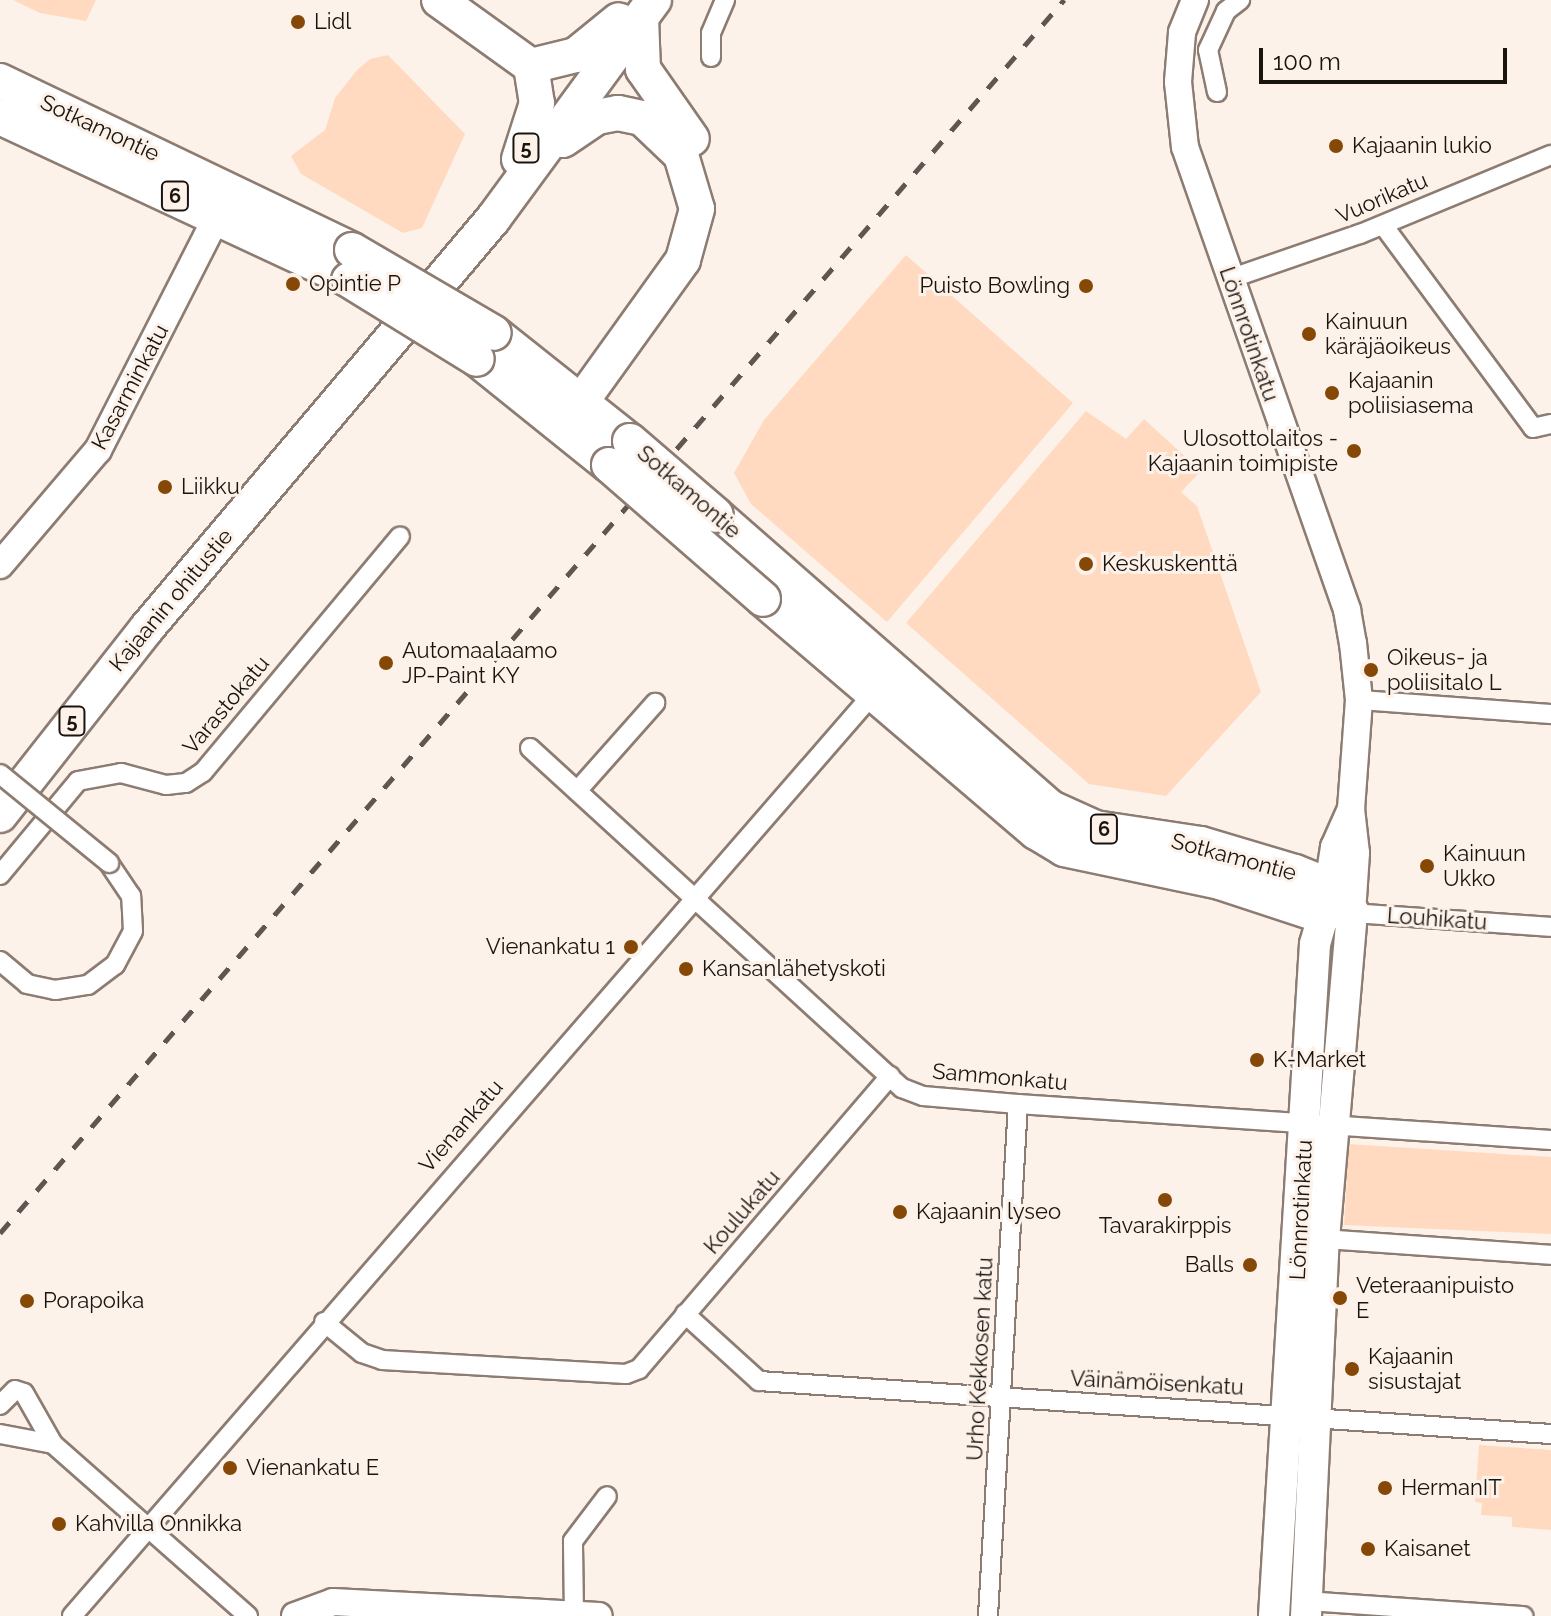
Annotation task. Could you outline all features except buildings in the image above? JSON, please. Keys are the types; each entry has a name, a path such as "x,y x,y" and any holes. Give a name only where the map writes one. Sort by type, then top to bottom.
{"highway":[{"path":"439,0 524,62 537,103 529,159"},
{"path":"524,62 576,55 637,10"},
{"path":"585,417 694,282 708,256 714,227 713,187 704,161 643,69 637,10"},
{"name":"Kajaanin ohitustie","path":"0,815 147,628 440,279 637,10"},
{"name":"Sotkamontie","path":"0,81 224,203 350,265 485,346 585,417 763,599 1051,808 1073,820 1201,844 1334,905"},
{"path":"529,159 585,123 628,114 652,124 674,144 687,165 696,199 694,234 683,260 585,417"},
{"name":"Sotkamontie","path":"0,117 224,203"},
{"name":"Sotkamontie","path":"620,453 716,515 882,683"}],"main road":[{"name":"Lönnrotinkatu","path":"1306,1608 1299,1418 1320,1126 1345,946 1334,905"},
{"name":"Lönnrotinkatu","path":"1274,1616 1324,1239 1320,1126"}],"street":[{"path":"711,57 711,33 725,0"},
{"name":"Lönnrotinkatu","path":"1195,0 1182,33 1179,119 1229,279 1347,610 1359,700 1351,809 1356,853 1334,905"},
{"path":"1217,92 1208,50 1226,11 1240,0"},
{"name":"Vuorikatu","path":"1229,279 1383,225 1551,155"},
{"name":"Kasarminkatu","path":"0,565 98,450 224,203"},
{"path":"1383,225 1533,428 1551,424"},
{"name":"Varastokatu","path":"0,875 78,781 121,773 166,785 186,783 203,772 400,536"},
{"name":"Vienankatu","path":"72,1616 324,1322 882,683"},
{"path":"1359,700 1551,714"},
{"path":"577,791 655,703"},
{"name":"Sammonkatu","path":"530,748 902,1088 923,1096 1018,1104 1551,1140"},
{"path":"0,774 109,863 131,896 133,931 115,965 88,985 55,990 27,984 0,961"},
{"name":"Lönnrotinkatu","path":"1334,905 1334,847 1351,809"},
{"name":"Louhikatu","path":"1334,905 1551,927"},
{"name":"Koulukatu","path":"324,1322 362,1353 382,1360 626,1374 639,1369 890,1076"},
{"name":"Urho Kekkosen katu","path":"988,1616 1018,1104"},
{"path":"1324,1239 1551,1255"},
{"name":"Väinämöisenkatu","path":"685,1314 759,1381 1551,1434"},
{"path":"0,1405 15,1390 24,1393 53,1444 248,1616"},
{"path":"0,1434 53,1444"},
{"path":"574,1616 573,1541 607,1496"},
{"path":"295,1616 333,1602 599,1616"},
{"path":"1306,1608 1523,1616"}],"shaded area":[{"path":"13,0 96,0 86,21 40,13"},
{"path":"388,55 465,134 422,228 403,233 301,174 291,156 325,130 335,98 357,70 370,59"},
{"path":"906,255 1073,403 887,622 751,504 734,473 764,420"},
{"name":"Keskuskenttä","path":"1086,411 1126,439 1144,419 1201,471 1181,492 1197,506 1261,692 1166,796 1089,784 906,623"},
{"path":"1349,1144 1551,1157 1551,1234 1344,1225"},
{"path":"1479,1445 1551,1450 1551,1530 1512,1527 1512,1517 1481,1515 1482,1503 1475,1502"}],"railway":[{"path":"0,1233 1064,0"}],"place":[{"name":"Lidl","path":"298,22"},
{"name":"Kajaanin lukio","path":"1336,146"},
{"name":"Opintie P","path":"293,284"},
{"name":"Puisto Bowling","path":"1086,286"},
{"name":"Kainuun käräjäoikeus","path":"1309,334"},
{"name":"Kajaanin poliisiasema","path":"1332,393"},
{"name":"Ulosottolaitos - Kajaanin toimipiste","path":"1354,451"},
{"name":"Liikku","path":"165,487"},
{"name":"Keskuskenttä","path":"1086,564"},
{"name":"Automaalaamo JP-Paint KY","path":"386,663"},
{"name":"Oikeus- ja poliisitalo L","path":"1371,670"},
{"name":"Kainuun Ukko","path":"1427,866"},
{"name":"Vienankatu 1","path":"631,947"},
{"name":"Kansanlähetyskoti","path":"686,969"},
{"name":"K-Market","path":"1257,1060"},
{"name":"Tavarakirppis","path":"1165,1200"},
{"name":"Kajaanin lyseo","path":"900,1212"},
{"name":"Balls","path":"1250,1265"},
{"name":"Veteraanipuisto E","path":"1340,1298"},
{"name":"Porapoika","path":"27,1301"},
{"name":"Kajaanin sisustajat","path":"1352,1369"},
{"name":"Vienankatu E","path":"230,1468"},
{"name":"HermanIT","path":"1385,1488"},
{"name":"Kahvilla Onnikka","path":"59,1524"},
{"name":"Kaisanet","path":"1368,1549"}]}
